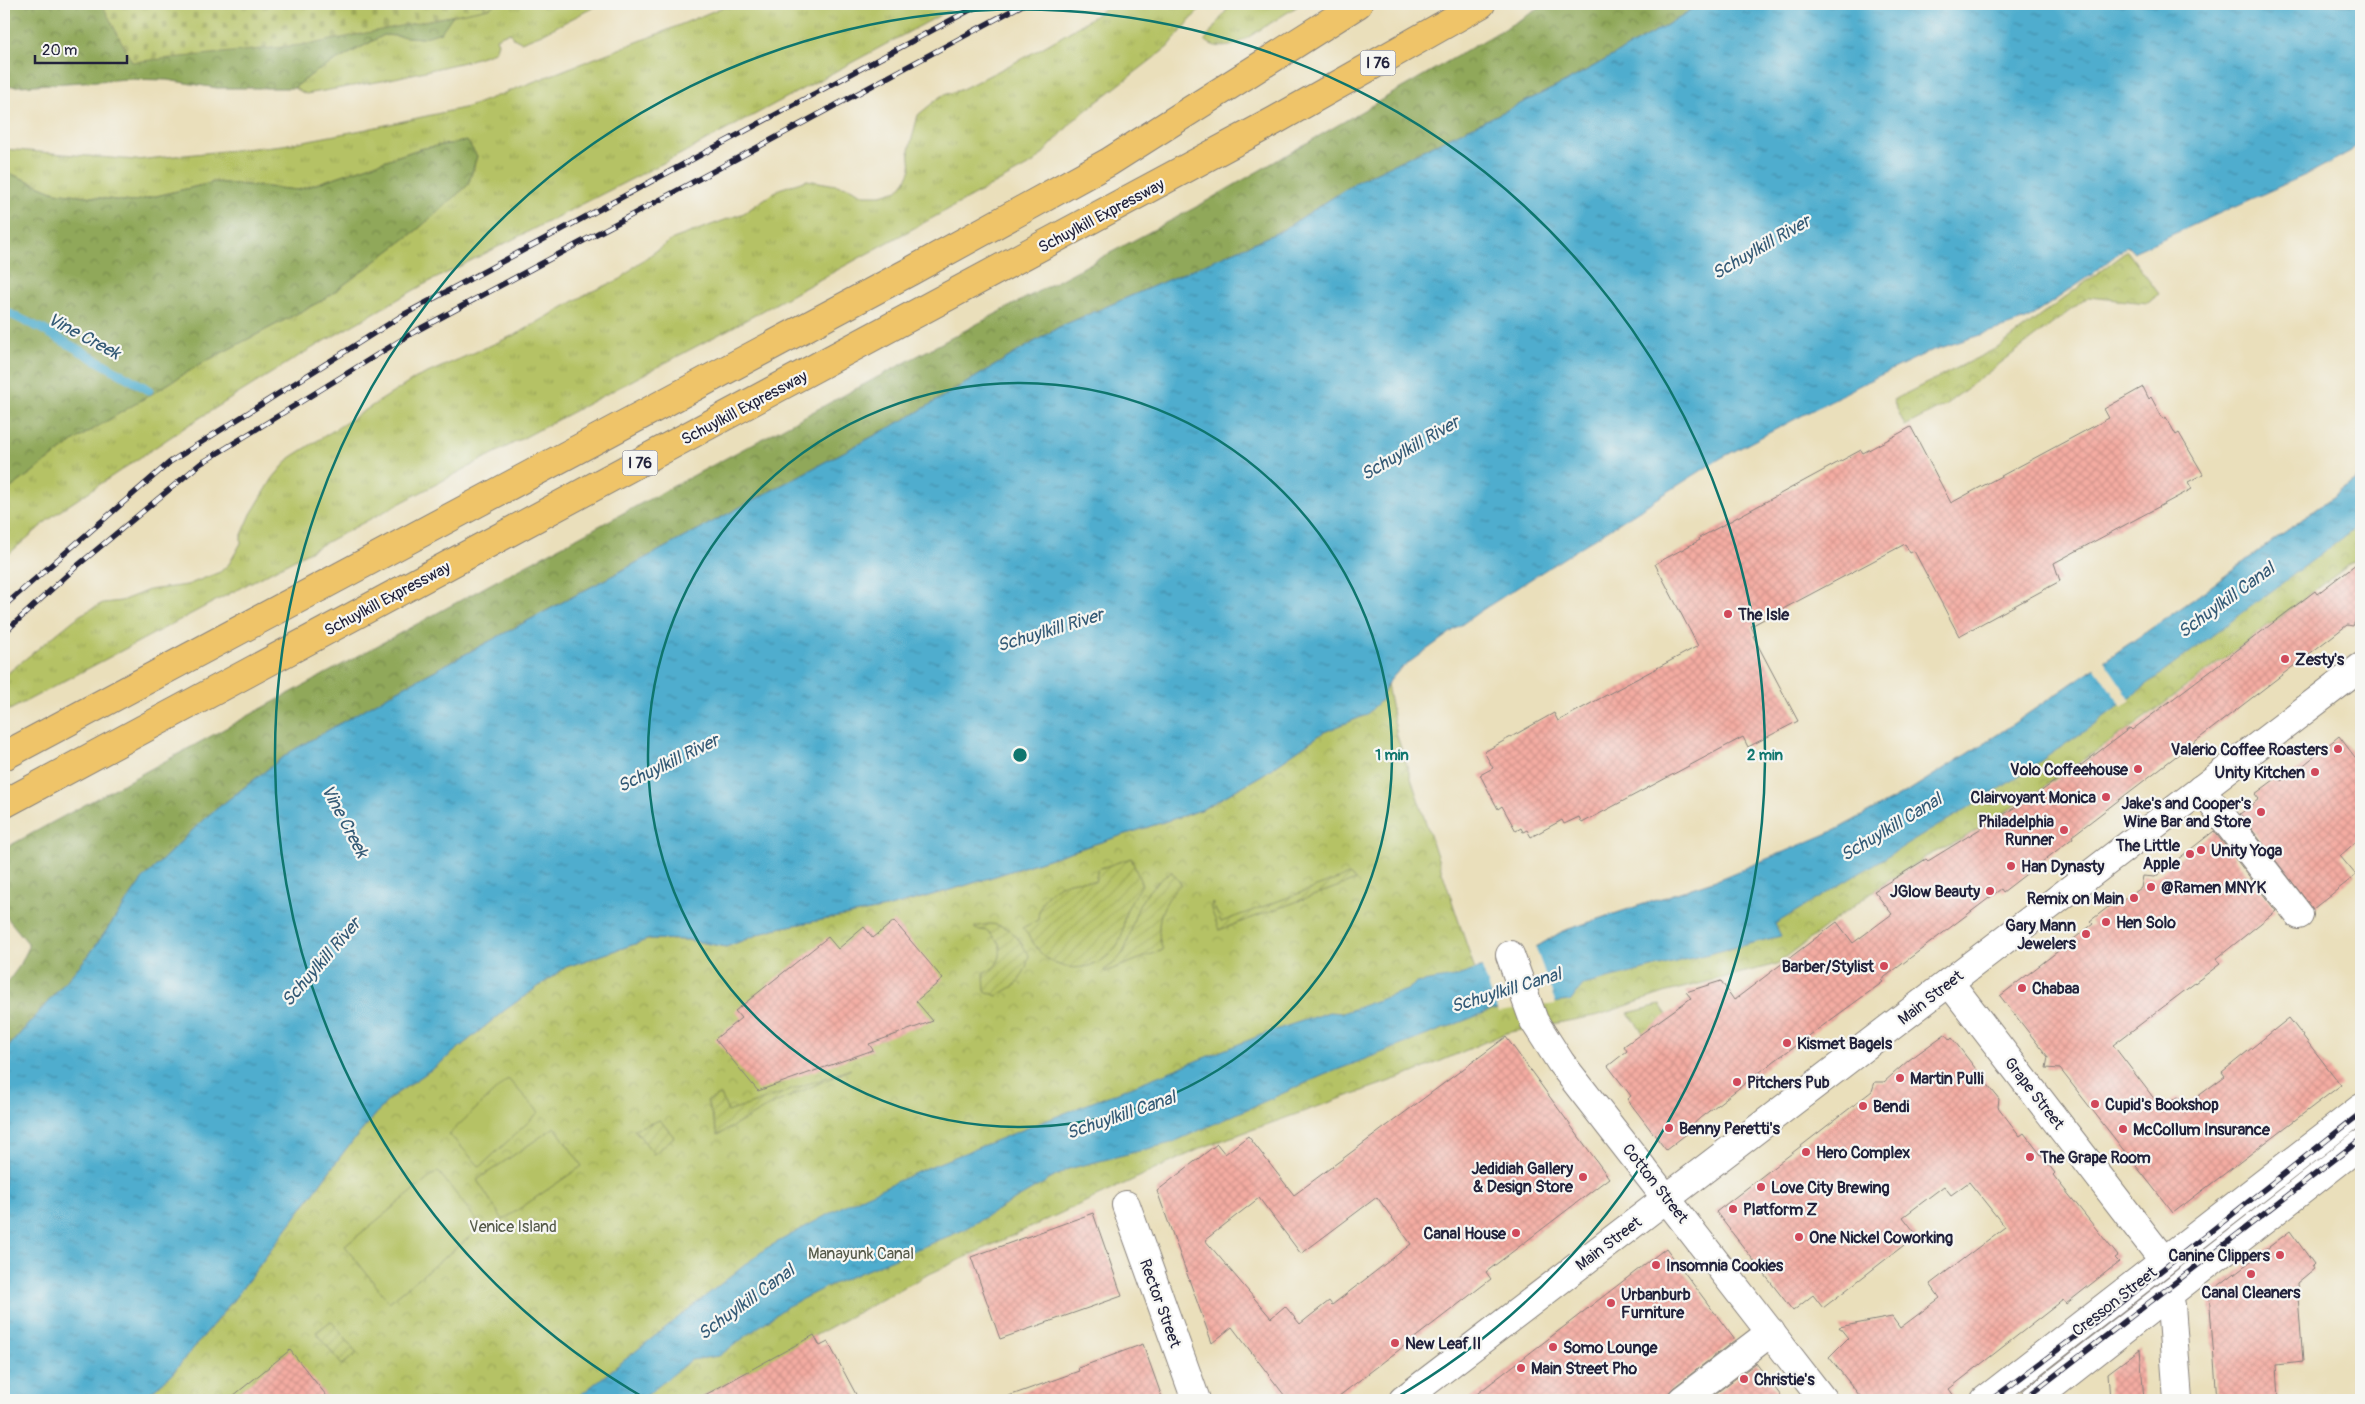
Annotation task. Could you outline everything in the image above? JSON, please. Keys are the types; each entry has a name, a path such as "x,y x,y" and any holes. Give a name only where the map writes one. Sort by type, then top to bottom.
{"highway":[{"name":"I 76","path":"4,756 911,271 1109,162 1249,75 1358,4"},
{"name":"Schuylkill Expressway","path":"4,804 1274,121 1481,4"}],"street":[{"name":"Main Street","path":"1403,1400 2361,667"},
{"path":"2201,789 2299,915"},
{"name":"Cotton Street","path":"1510,955 1530,1013 1561,1063 1823,1400"},
{"name":"Grape Street","path":"1950,982 2153,1247"},
{"name":"Cresson Street","path":"1984,1400 2361,1108"},
{"name":"Cresson Street","path":"2034,1400 2361,1144"},
{"name":"Rector Street","path":"1126,1206 1196,1400"},
{"path":"2171,1305 2178,1400"},
{"path":"1682,1400 1771,1332"}],"green space":[{"path":"4,4 467,4 453,15 441,32 422,38 384,35 315,72 294,88 217,88 167,80 128,79 4,87"},
{"path":"102,4 496,4 489,8 312,44 132,62"},
{"path":"467,4 600,4 542,34 521,42 513,38 510,32 496,38 498,43 495,52 464,62 382,81 306,94 294,88 315,72 384,35 422,38 440,32 453,15"},
{"path":"730,4 961,4 685,152 423,285 302,354 190,424 54,515 4,558 4,493 77,439 206,361 325,299 417,230 468,185 477,156 467,141 419,149 298,190 215,182 131,202 55,192 4,171 4,149 136,160 283,145 367,129 468,107 663,32"},
{"path":"1111,4 1204,4 1168,47 1076,118 1035,162 731,328 4,713 4,676 80,615 103,603 121,601 149,590 187,585 220,572 229,564 241,543 241,537 251,514 273,478 290,458 416,378 519,333 588,293 621,279 636,265 673,239 744,213 779,189 807,180 848,187 865,195 881,195 898,190 906,180 911,169 909,150 918,115 941,96 960,90 999,71 1075,29"},
{"path":"1231,4 1301,4 1239,43 1226,47 1209,43 1205,40"},
{"path":"1547,4 1700,4 1659,30 1562,84 1360,180 1281,231 1059,327 911,416 400,689 290,752 206,817 142,880 89,955 4,1052 4,987 20,965 28,949 28,943 4,914 4,852 9,846 496,581 1198,206"},
{"path":"467,141 477,156 468,185 417,230 325,299 206,361 77,439 4,493 4,171 55,192 131,202 215,182 298,190 419,149"},
{"path":"2127,251 2159,294 2148,303 2088,297 1945,405 1905,426 1893,400 1999,347"},
{"name":"Venice Island","path":"2361,476 2361,556 2150,714 2038,791 1962,839 1925,857 1873,891 1777,964 1667,992 1599,1015 1506,1033 1413,1073 1206,1146 925,1276 696,1400 142,1400 172,1374 235,1298 346,1149 390,1098 438,1065 505,1010 566,967 650,939 688,940 726,947 773,929 886,908 964,886 1201,810 1262,775 1324,732 1366,715 1381,700 1387,684 1397,736 1475,970 1538,946 1563,931 1719,879 1768,860 1836,830 1910,790 2000,733 2191,601"},
{"path":"1131,858 1142,885 1127,910 1121,937 1113,951 1096,963 1076,968 1055,964 1046,958 1022,928 1038,920 1040,909 1049,893 1065,883 1075,881 1095,882 1098,869"},
{"path":"1172,872 1181,884 1169,898 1161,914 1159,932 1163,950 1105,972 1104,970 1112,965 1122,954 1128,942 1137,911 1148,892"},
{"path":"1349,875 1356,880 1219,930 1211,909 1212,902 1221,922"},
{"path":"989,924 1008,930 1017,938 1029,955 1026,968 1017,984 997,996 985,991 984,973 996,965 1000,957 999,943 988,931 975,929 975,927"},
{"path":"1660,1005 1668,1016 1666,1063 1628,1013"},
{"path":"851,1069 773,1104 718,1135 707,1101 721,1095 728,1112"},
{"path":"508,1079 539,1112 480,1167 449,1134"},
{"path":"660,1120 674,1137 654,1154 634,1129"},
{"path":"555,1127 582,1166 503,1220 477,1180"},
{"path":"438,1171 482,1227 389,1302 345,1246"},
{"path":"331,1321 357,1353 342,1365 316,1332"}],"water":[{"name":"Schuylkill River","path":"1700,4 2361,4 2361,140 2351,151 2312,172 2133,252 2127,246 2090,276 2026,320 1931,351 1866,382 1721,458 1479,612 1400,669 1387,684 1381,700 1366,715 1324,732 1262,775 1201,810 964,886 886,908 773,929 726,947 688,940 650,939 566,967 505,1010 438,1065 390,1098 346,1149 235,1298 172,1374 142,1400 4,1400 4,1052 89,955 142,880 206,817 290,752 400,689 911,416 1059,327 1281,231 1360,180 1562,84 1659,30"},
{"name":"Manayunk Canal","path":"2361,476 2361,524 2089,728 2001,788 1775,924 1781,936 1583,985 1570,1001 1492,1010 1324,1075 1171,1143 1068,1169 961,1231 828,1286 786,1307 719,1356 691,1360 641,1400 574,1400 765,1249 845,1205 924,1169 1269,1032 1329,1012 1342,1013 1407,990 1416,983 1454,977 1475,970 1538,946 1563,931 1719,879 1836,830 1910,790 2000,733 2191,601"}],"pier":[{"path":"2103,659 2131,700 2122,707 2093,665"},
{"path":"1535,946 1556,1004 1498,1012 1481,965"}],"building":[{"name":"The Isle","path":"2143,387 2163,419 2166,417 2176,435 2179,433 2203,474 2188,482 2192,489 2054,563 2060,581 1959,636 1914,551 1910,553 1905,544 1751,626 1755,635 1753,636 1798,721 1748,747 1743,737 1582,823 1579,817 1564,824 1562,820 1531,837 1527,830 1523,832 1521,828 1516,831 1502,806 1498,809 1480,775 1493,768 1484,752 1554,713 1558,721 1698,646 1655,564 1861,450 1863,453 1911,427 1951,503 2109,418 2104,409"},
{"path":"2361,560 2361,614 2357,617 2353,626 2347,625 2072,836 2073,838 2003,892 2001,889 1881,980 1883,982 1777,1059 1700,1118 1687,1130 1689,1132 1666,1150 1627,1099 1631,1096 1608,1066 1627,1051 1624,1046 1691,998 1686,992 1721,981 1734,1000 1837,922 1853,943 1892,914 1874,891 1926,859 1928,861 2040,792 2070,770 2072,772 2130,728 2132,730 2315,591 2317,594"},
{"path":"2339,736 2361,765 2361,837 2340,856 2356,875 2313,909 2240,814 2259,799 2255,794 2278,777 2282,781 2294,773"},
{"path":"2214,831 2276,911 2216,959 2220,964 2113,1045 2162,1109 2178,1097 2185,1106 2225,1076 2222,1072 2289,1018 2341,1085 2173,1213 2060,1069 2046,1068 2048,1057 2000,996 2093,924 2090,921 2116,901 2120,903 2141,888 2143,876 2155,877"},
{"path":"894,921 943,979 916,1001 933,1021 869,1044 873,1050 758,1091 715,1039 741,1018 735,1011 828,937 838,949 864,927 873,938"},
{"path":"1945,1034 1950,1040 1952,1038 1999,1099 1998,1107 2020,1136 2024,1133 2055,1173 2053,1175 2118,1256 2115,1258 2119,1262 2066,1304 2063,1300 1949,1389 1957,1400 1863,1400 1829,1357 1848,1338 1839,1327 1892,1317 1900,1328 1940,1298 1930,1284 2005,1227 1969,1182 1951,1195 1944,1186 1903,1217 1917,1235 1823,1308 1813,1295 1793,1311 1716,1212 1872,1091 1875,1082 1884,1082 1909,1060"},
{"path":"1506,1037 1609,1178 1486,1272 1491,1279 1334,1400 1288,1400 1232,1327 1212,1343 1157,1191 1217,1144 1225,1154 1248,1136 1294,1195","holes":["1377,1197 1411,1244 1332,1305 1329,1301 1300,1324 1285,1306 1271,1318 1205,1240 1259,1198 1301,1254"]},
{"path":"1093,1213 1122,1296 1000,1339 971,1257"},
{"path":"2290,1231 2314,1264 2312,1266 2314,1269 2297,1283 2303,1362 2276,1365 2278,1400 2217,1400 2209,1293"},
{"path":"1666,1248 1735,1340 1673,1388 1668,1394 1667,1400 1469,1400"},
{"path":"814,1335 820,1346 828,1342 859,1400 696,1400"},
{"path":"1143,1344 1163,1400 1007,1400 1006,1397 1079,1371 1078,1368"},
{"path":"2140,1349 2144,1400 2110,1400 2108,1373"},
{"path":"290,1350 330,1400 228,1400"},
{"path":"1756,1363 1784,1400 1707,1400"}],"waterway":[{"name":"Vine Creek","path":"4,311 42,329 149,390"}],"railway":[{"path":"4,606 170,462 403,315 981,4"},
{"path":"4,633 77,566 200,464 414,332 1024,4"},
{"path":"1991,1400 2120,1303 2361,1113"},
{"path":"2023,1400 2361,1139"}],"place":[{"name":"The Isle","path":"1728,614"},
{"name":"Zesty's","path":"2285,659"},
{"name":"Valerio Coffee Roasters","path":"2338,749"},
{"name":"Volo Coffeehouse","path":"2138,769"},
{"name":"Unity Kitchen","path":"2315,772"},
{"name":"Clairvoyant Monica","path":"2106,797"},
{"name":"Jake's and Cooper's Wine Bar and Store","path":"2261,812"},
{"name":"Philadelphia Runner","path":"2064,830"},
{"name":"Unity Yoga","path":"2201,850"},
{"name":"The Little Apple","path":"2190,854"},
{"name":"Han Dynasty","path":"2011,866"},
{"name":"@Ramen MNYK","path":"2151,887"},
{"name":"JGlow Beauty","path":"1990,891"},
{"name":"Remix on Main","path":"2134,898"},
{"name":"Hen Solo","path":"2106,922"},
{"name":"Gary Mann Jewelers","path":"2086,934"},
{"name":"Barber/Stylist","path":"1884,966"},
{"name":"Chabaa","path":"2022,988"},
{"name":"Kismet Bagels","path":"1787,1043"},
{"name":"Martin Pulli","path":"1900,1078"},
{"name":"Pitchers Pub","path":"1737,1082"},
{"name":"Cupid's Bookshop","path":"2095,1104"},
{"name":"Bendi","path":"1863,1106"},
{"name":"Benny Peretti's","path":"1669,1128"},
{"name":"McCollum Insurance","path":"2123,1129"},
{"name":"Hero Complex","path":"1806,1152"},
{"name":"The Grape Room","path":"2030,1157"},
{"name":"Jedidiah Gallery & Design Store","path":"1583,1177"},
{"name":"Love City Brewing","path":"1761,1187"},
{"name":"Platform Z","path":"1733,1209"},
{"name":"Canal House","path":"1516,1233"},
{"name":"One Nickel Coworking","path":"1799,1237"},
{"name":"Canine Clippers","path":"2280,1255"},
{"name":"Insomnia Cookies","path":"1656,1265"},
{"name":"Canal Cleaners","path":"2251,1274"},
{"name":"Urbanburb Furniture","path":"1611,1303"},
{"name":"New Leaf II","path":"1395,1343"},
{"name":"Somo Lounge","path":"1553,1347"},
{"name":"Main Street Pho","path":"1521,1368"},
{"name":"Christie's","path":"1744,1379"}],"water label":[{"name":"Schuylkill Canal","path":"2226,600"},
{"name":"Schuylkill Canal","path":"1891,827"},
{"name":"Schuylkill Canal","path":"1506,990"},
{"name":"Schuylkill Canal","path":"1121,1115"},
{"name":"Schuylkill Canal","path":"746,1302"}]}
